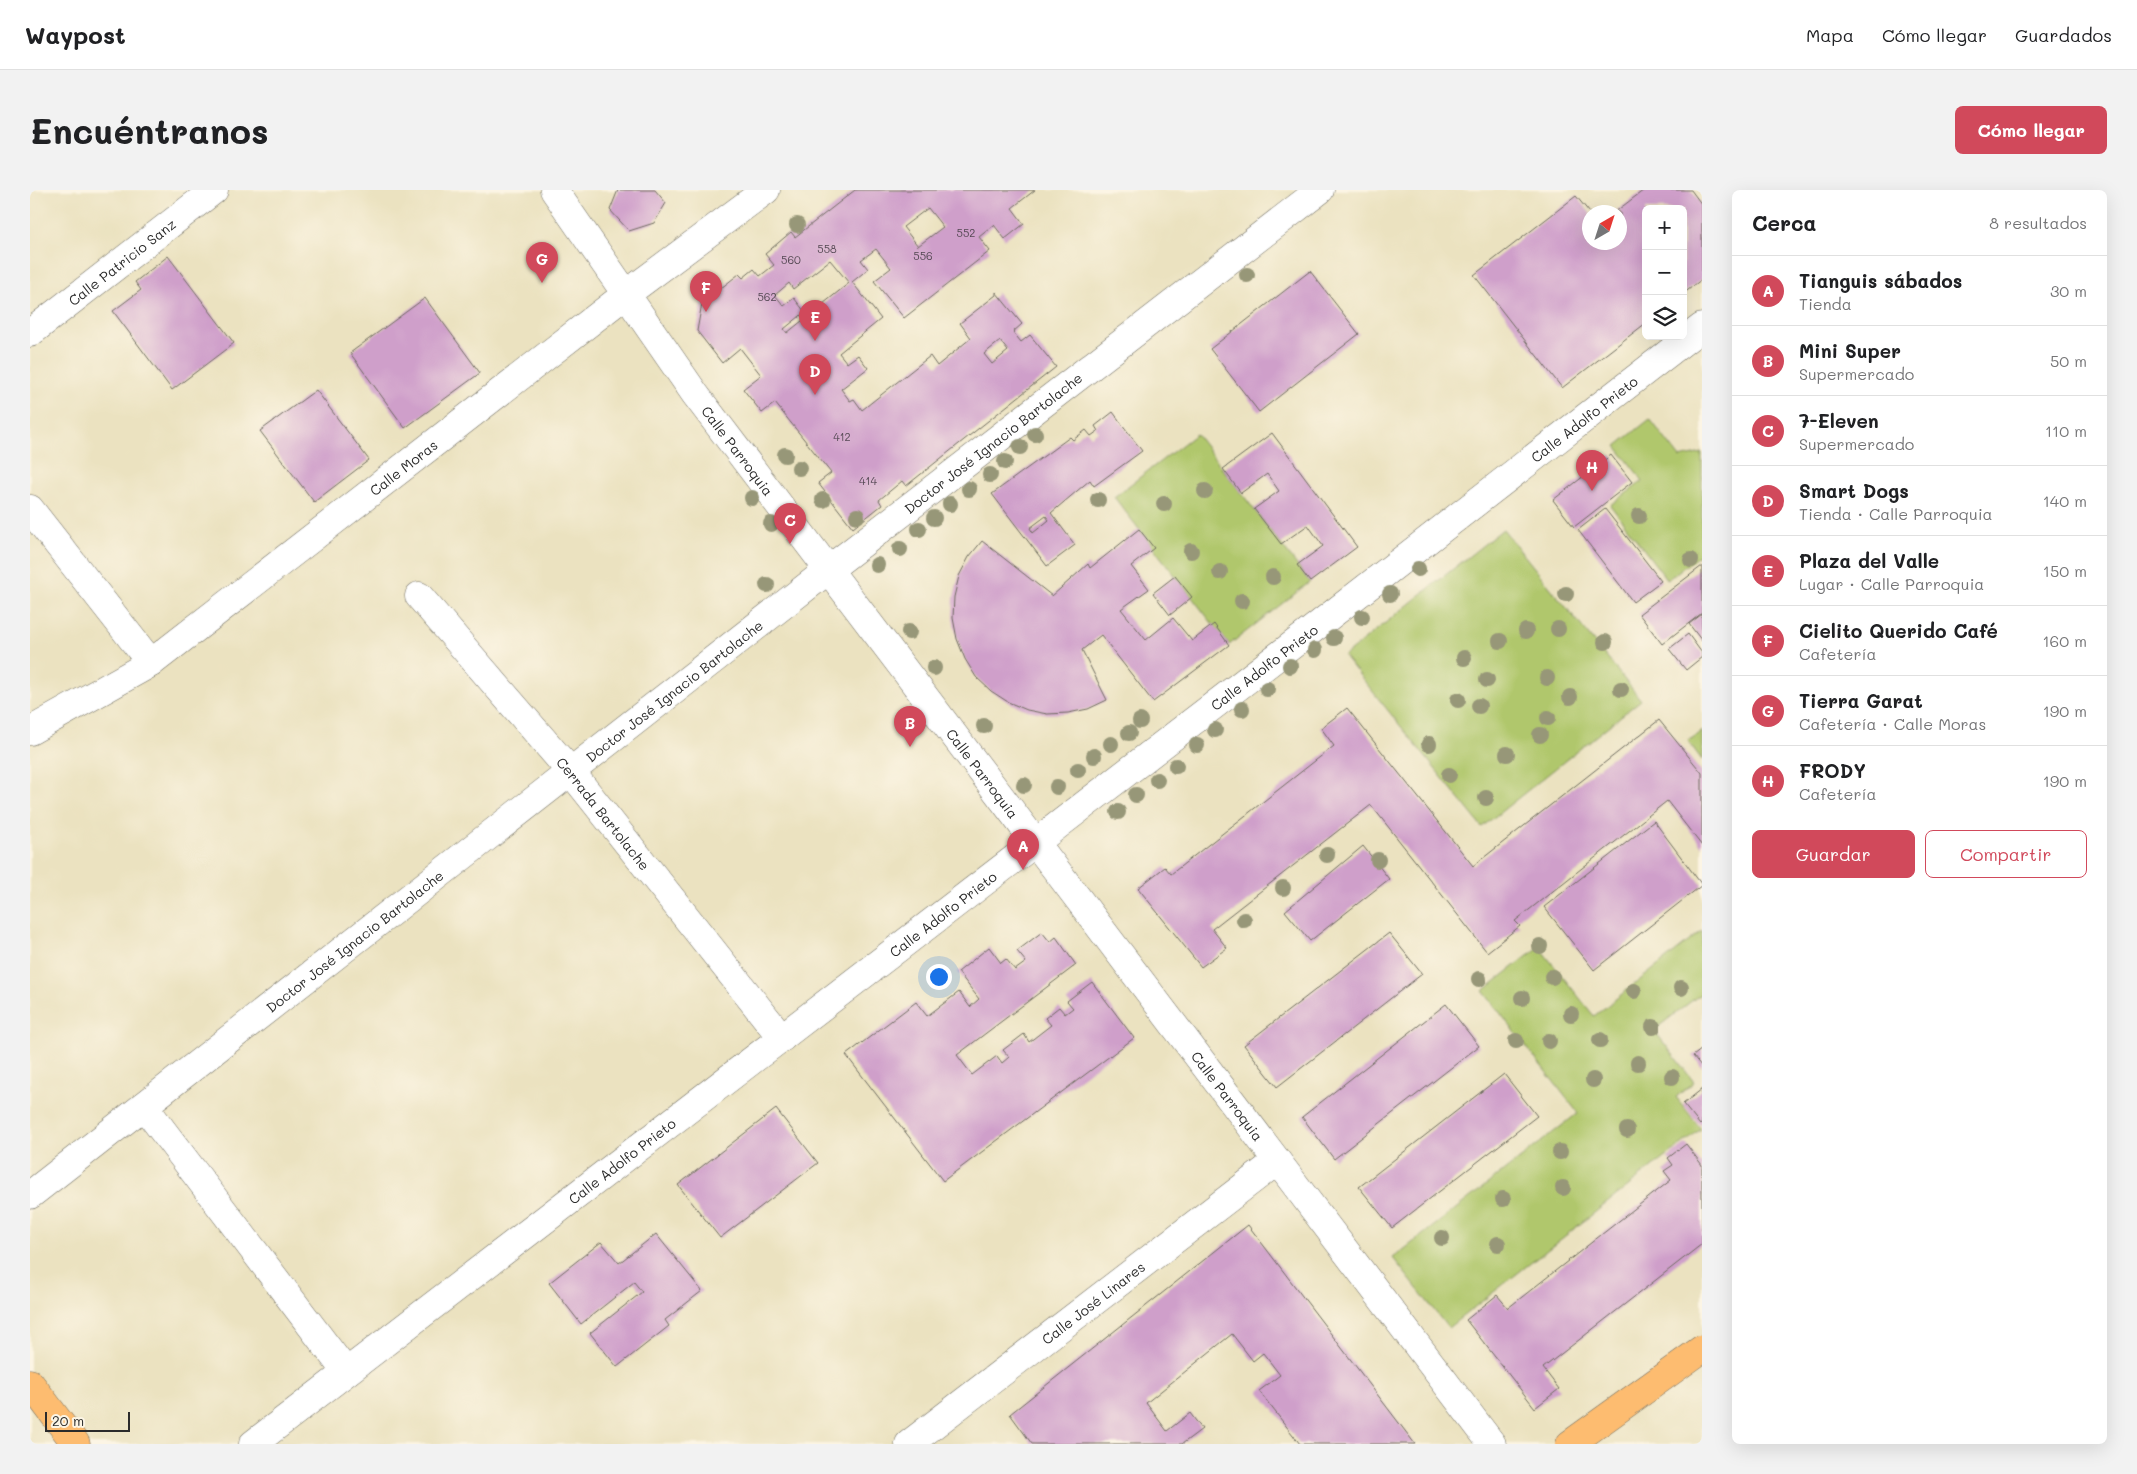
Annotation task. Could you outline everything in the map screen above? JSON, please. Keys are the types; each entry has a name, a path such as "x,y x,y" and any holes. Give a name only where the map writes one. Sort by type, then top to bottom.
{"main road":[{"path":"1570,1444 1702,1349"},
{"path":"30,1383 76,1444"}],"street":[{"name":"Calle Patricio Sanz","path":"30,333 214,190"},
{"name":"Calle Parroquia","path":"554,190 694,394 1492,1444"},
{"name":"Calle Moras","path":"33,722 151,663 625,295 766,190"},
{"name":"Doctor José Ignacio Bartolache","path":"30,1195 828,570 1320,190"},
{"name":"Calle Adolfo Prieto","path":"253,1444 1702,327"},
{"path":"30,509 151,663"},
{"name":"Cerrada Bartolache","path":"419,596 571,772 782,1038"},
{"path":"144,1106 346,1372"},
{"name":"Calle José Linares","path":"910,1444 1277,1161"}],"green space":[{"path":"1650,419 1680,458 1702,453 1702,553 1667,580 1610,505 1643,481 1616,446"},
{"path":"1196,434 1310,582 1229,645 1114,497"},
{"path":"1503,529 1641,700 1482,827 1344,656"},
{"path":"1702,731 1702,760 1688,741"},
{"path":"1702,931 1702,993 1654,1030 1694,1082 1676,1097 1701,1129 1448,1328 1393,1258 1578,1113 1483,991 1539,947 1594,1016"}],"building":[{"path":"618,190 655,190 666,203 654,223 629,231 610,210"},
{"path":"855,190 1035,190 1012,208 1024,224 1005,239 994,225 979,237 990,251 904,318 874,281 891,268 876,249 861,260 868,269 852,282 881,319 839,353 847,363 858,355 868,368 841,389 850,401 854,399 862,410 930,356 937,366 971,338 960,323 996,295 996,292 1022,324 1013,332 1021,342 1030,335 1056,367 906,486 902,481 879,500 882,505 853,528 818,483 831,473 775,403 762,413 743,389 761,375 740,348 722,363 697,331 702,303 739,274 743,278 754,269 760,276 774,265 765,254 791,232 795,237","holes":["928,208 943,227 918,246 903,227","830,260 849,283 787,333 784,329 805,312 794,298 784,306 775,295 789,283 793,289","1000,341 1008,351 992,364 984,354"]},
{"path":"1644,190 1691,190 1702,205 1702,279 1687,291 1687,205 1642,205 1642,326 1562,388 1474,275 1576,196 1583,205 1582,250 1627,250 1627,205 1624,205"},
{"path":"168,256 234,343 172,390 113,311 141,290 135,282"},
{"path":"1310,271 1359,334 1259,412 1210,349"},
{"path":"425,298 480,373 405,428 350,353"},
{"path":"316,390 369,460 314,502 260,431"},
{"path":"1113,412 1142,451 1094,486 1090,480 1051,513 1075,545 1047,566 992,494 1070,437 1073,440 1086,430 1091,436 1098,431 1095,426","holes":["1046,516 1049,520 1033,533 1030,528"]},
{"path":"1272,433 1357,547 1310,582 1297,565 1323,546 1308,525 1281,544 1254,509 1279,491 1267,474 1241,493 1223,469"},
{"path":"1611,455 1632,482 1574,527 1553,500"},
{"path":"1605,509 1661,581 1633,602 1578,530"},
{"path":"1139,529 1154,548 1131,566 1149,589 1121,609 1146,640 1173,618 1192,641 1214,624 1229,645 1153,702 1101,635 1082,650 1107,700 1088,709 1068,713 1047,714 1027,710 1008,702 991,691 976,677 965,659 957,639 953,618 954,597 959,576 969,557 982,541 1052,596 1088,564 1090,568"},
{"path":"1702,566 1702,613 1662,644 1639,614"},
{"path":"1175,576 1192,597 1170,615 1153,593"},
{"path":"1702,614 1702,641 1689,624"},
{"path":"1688,634 1702,653 1702,657 1686,670 1669,649"},
{"path":"1347,708 1473,866 1659,720 1702,773 1702,846 1667,801 1515,921 1520,926 1487,952 1371,805 1212,929 1227,948 1201,967 1138,888 1165,867 1171,874 1334,746 1321,728"},
{"path":"1654,821 1702,885 1594,970 1544,907"},
{"path":"1363,846 1389,879 1310,941 1285,911"},
{"path":"1042,932 1050,942 1056,937 1076,965 957,1055 972,1075 997,1056 1002,1063 1009,1057 1003,1050 1024,1034 1029,1042 1051,1025 1045,1018 1059,1007 1065,1014 1073,1008 1067,1001 1092,982 1134,1038 943,1181 846,1055 916,1002 927,1016 959,992 970,1007 979,999 958,972 989,947 1001,963 1006,959 1015,970 1026,962 1017,951"},
{"path":"1389,933 1422,974 1277,1087 1244,1045"},
{"path":"1446,1004 1479,1046 1334,1159 1302,1117"},
{"path":"1702,1049 1702,1067 1693,1056"},
{"path":"1504,1074 1537,1116 1392,1228 1359,1187"},
{"path":"1702,1089 1702,1123 1700,1125 1683,1104"},
{"path":"776,1109 818,1163 720,1238 678,1185"},
{"path":"1686,1144 1702,1165 1702,1244 1543,1368 1559,1389 1535,1408 1466,1320 1497,1295 1508,1308 1671,1180 1664,1171 1673,1165 1668,1158"},
{"path":"1248,1225 1415,1444 1300,1444 1259,1391 1280,1375 1263,1353 1253,1361 1232,1334 1146,1403 1167,1431 1190,1413 1202,1429 1182,1444 1032,1444 1010,1414"},
{"path":"656,1234 702,1291 665,1320 669,1326 617,1367 590,1333 642,1292 634,1282 581,1324 549,1283 601,1242 619,1263"}],"place":[{"name":"Tierra Garat","path":"542,283"},
{"name":"Cielito Querido Café","path":"706,312"},
{"name":"Plaza del Valle","path":"815,341"},
{"name":"Smart Dogs","path":"815,395"},
{"name":"FRODY","path":"1592,491"},
{"name":"7-Eleven","path":"790,544"},
{"name":"Mini Super","path":"910,747"},
{"name":"Tianguis sábados","path":"1023,870"}]}
